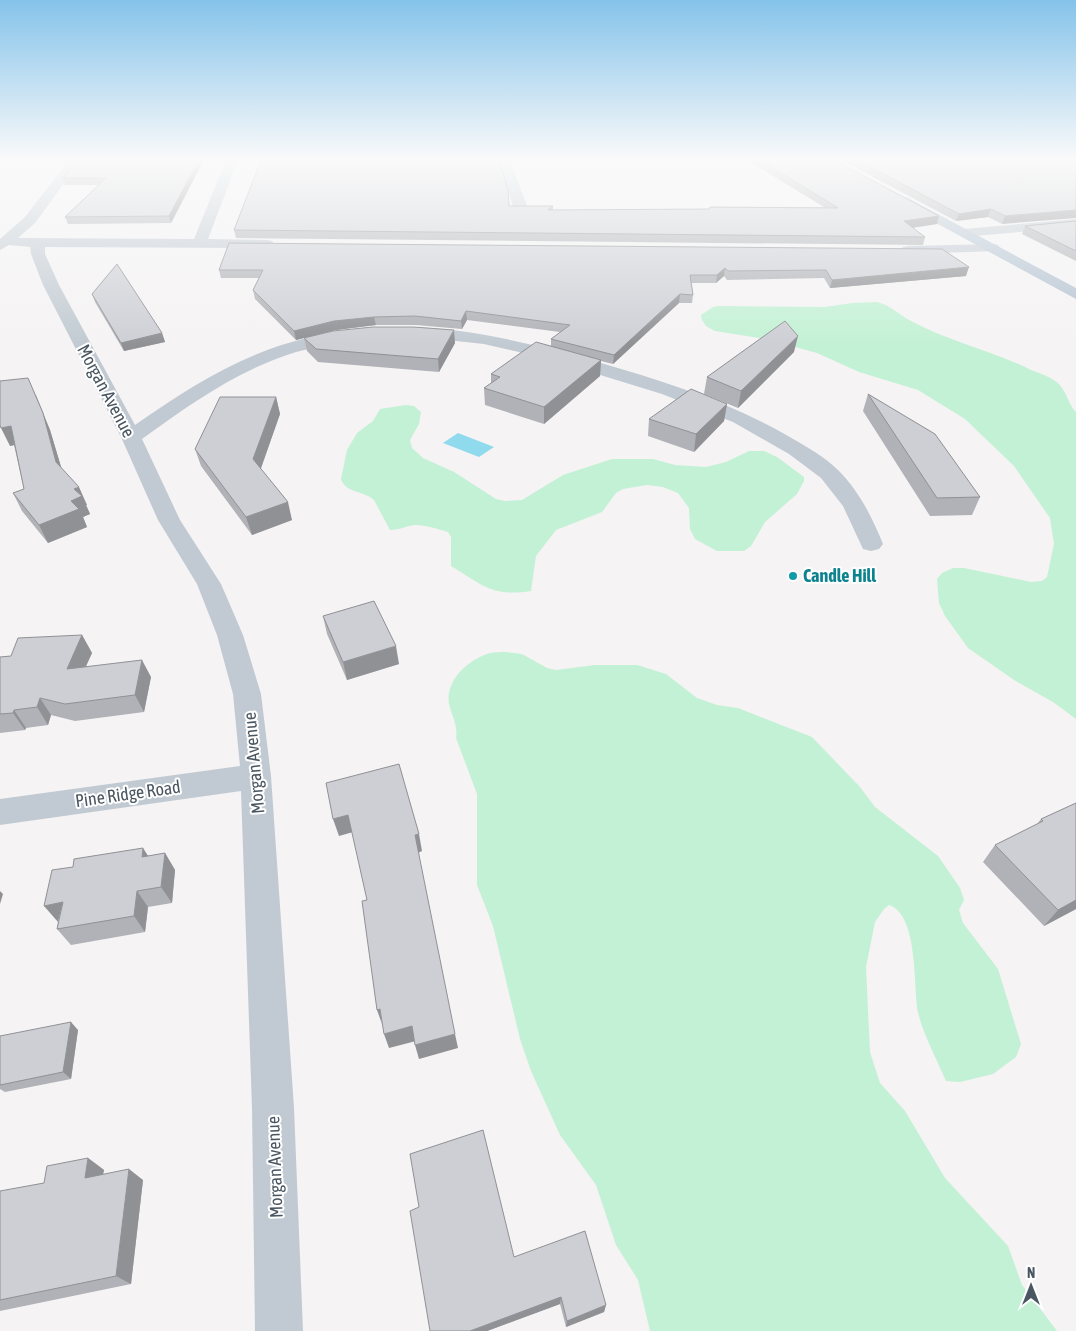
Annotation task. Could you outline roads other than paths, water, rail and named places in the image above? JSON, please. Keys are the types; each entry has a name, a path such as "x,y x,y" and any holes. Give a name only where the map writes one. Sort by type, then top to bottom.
{"main road":[{"path":"946,222 1076,294"}],"street":[{"path":"3,243 28,222"},
{"path":"198,244 207,222"},
{"path":"964,232 1076,224"},
{"path":"3,243 278,244"},
{"name":"Morgan Avenue","path":"37,243 38,254 51,285 131,437 169,520 209,584 230,635 247,694 256,776 273,1108 279,1331"},
{"path":"895,250 955,251 993,248"},
{"path":"396,332 440,333 517,346 654,384 729,412 798,450 830,474 853,501 862,518 871,544"},
{"path":"131,437 195,392 236,369 293,347 357,334"},
{"name":"Pine Ridge Road","path":"0,812 256,776"}],"water":[{"path":"458,433 494,447 479,457 443,443"}],"place":[{"name":"Candle Hill","path":"793,576"}]}
